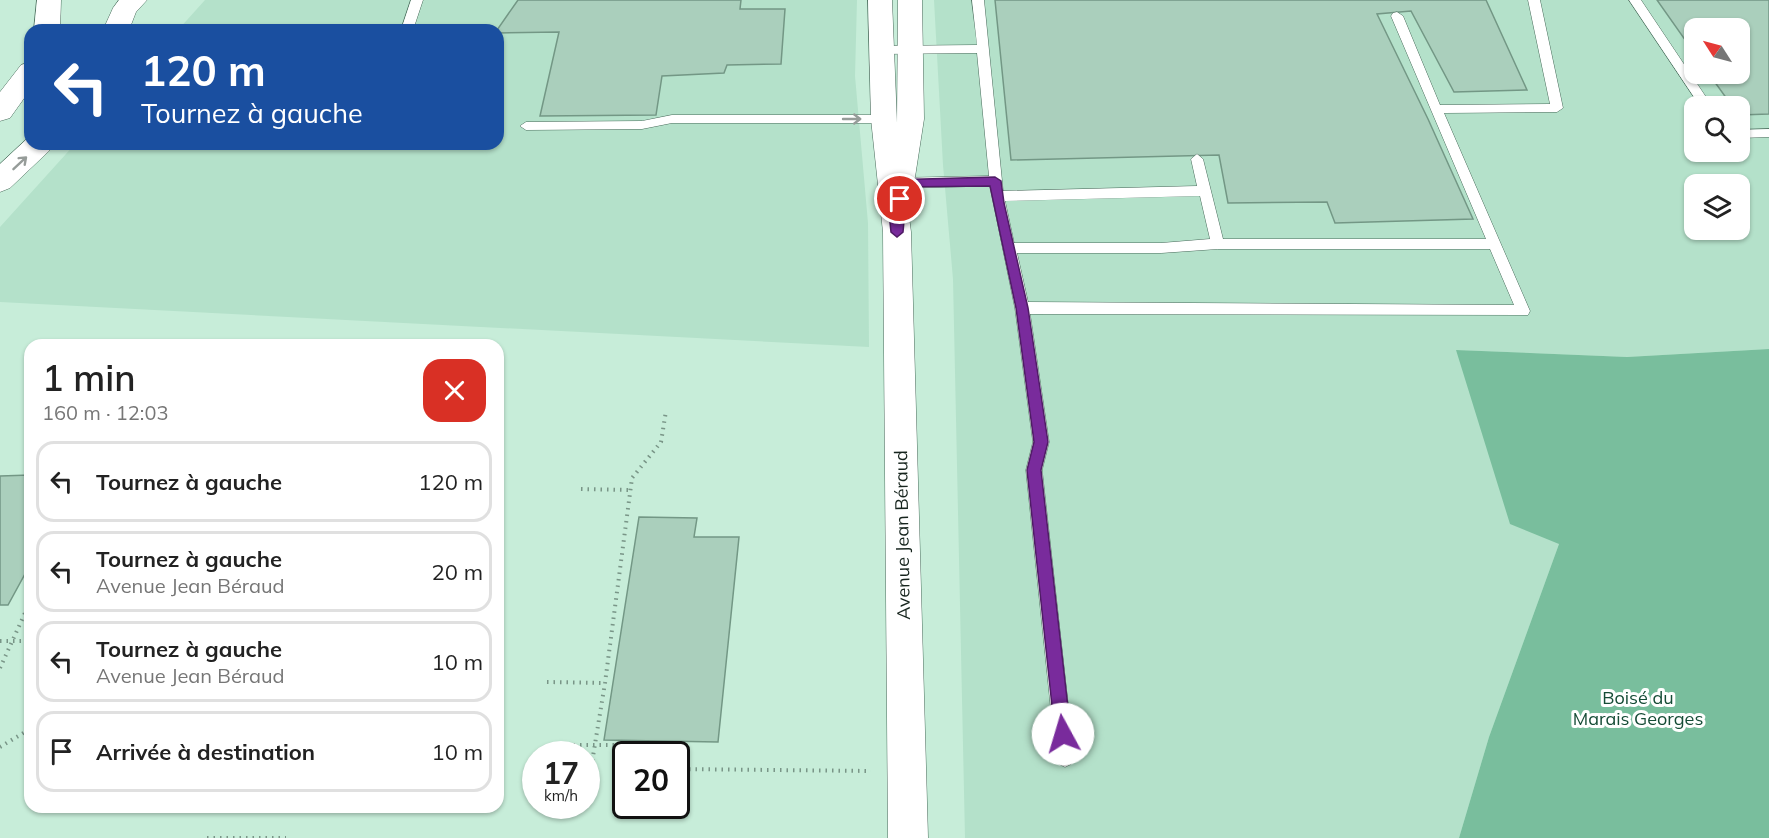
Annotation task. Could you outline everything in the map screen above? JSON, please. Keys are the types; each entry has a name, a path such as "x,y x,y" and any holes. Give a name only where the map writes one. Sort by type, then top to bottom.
{"main road":[{"path":"48,24 49,0"},
{"path":"0,111 24,79"},
{"path":"0,181 33,150"}],"street":[{"name":"Avenue Jean Béraud","path":"880,0 880,50 898,119"},
{"name":"Avenue Jean Béraud","path":"908,838 897,183 898,119 911,50 910,0"}],"lane":[{"path":"408,24 417,0"},
{"path":"978,0 997,196 1022,308 1041,442 1034,470 1065,758"},
{"path":"1436,109 1557,108 1534,0"},
{"path":"1635,0 1699,96"},
{"path":"1022,308 1523,311 1397,16"},
{"path":"880,50 983,49"},
{"path":"526,126 642,125 672,119 898,119"},
{"path":"1750,134 1769,133"},
{"path":"1197,159 1218,244"},
{"path":"897,183 995,181"},
{"path":"997,196 1205,191"},
{"path":"1008,249 1161,248 1218,244 1495,244"}],"path":[{"path":"596,741 632,478 661,442 666,411"},
{"path":"581,489 630,490"},
{"path":"0,668 24,615"},
{"path":"0,641 24,641"},
{"path":"547,682 605,683"},
{"path":"0,747 24,733"},
{"path":"690,769 873,771"},
{"path":"207,838 286,838"}],"shaded area":[{"path":"205,0 857,0 855,76 868,223 869,347 0,302 0,227 70,150 504,150 504,24 183,24"},
{"path":"934,0 1769,0 1769,349 1627,357 1456,350 1559,544 1489,737 1459,838 965,838 953,279 943,165"}],"green space":[{"name":"Boisé du Marais Georges","path":"1769,349 1769,838 1459,838 1489,737 1559,544 1510,524 1456,350 1627,357"}],"building":[{"path":"518,0 741,0 740,9 785,9 781,64 727,65 724,73 662,76 656,115 540,116 559,32 504,33 504,24 501,24"},
{"path":"995,0 1486,0 1527,90 1454,92 1411,11 1377,14 1473,219 1335,223 1327,202 1228,203 1219,155 1011,160"},
{"path":"1657,0 1769,0 1769,114 1750,115 1750,96 1725,96 1716,84 1750,84 1750,18 1684,18 1684,38"},
{"path":"24,475 24,576 8,605 0,605 0,476"},
{"path":"639,517 697,518 694,537 739,537 718,742 604,740"}],"route":[{"path":"900,199 897,232 892,183 995,181 1022,308 1041,442 1034,470 1063,734"}]}
